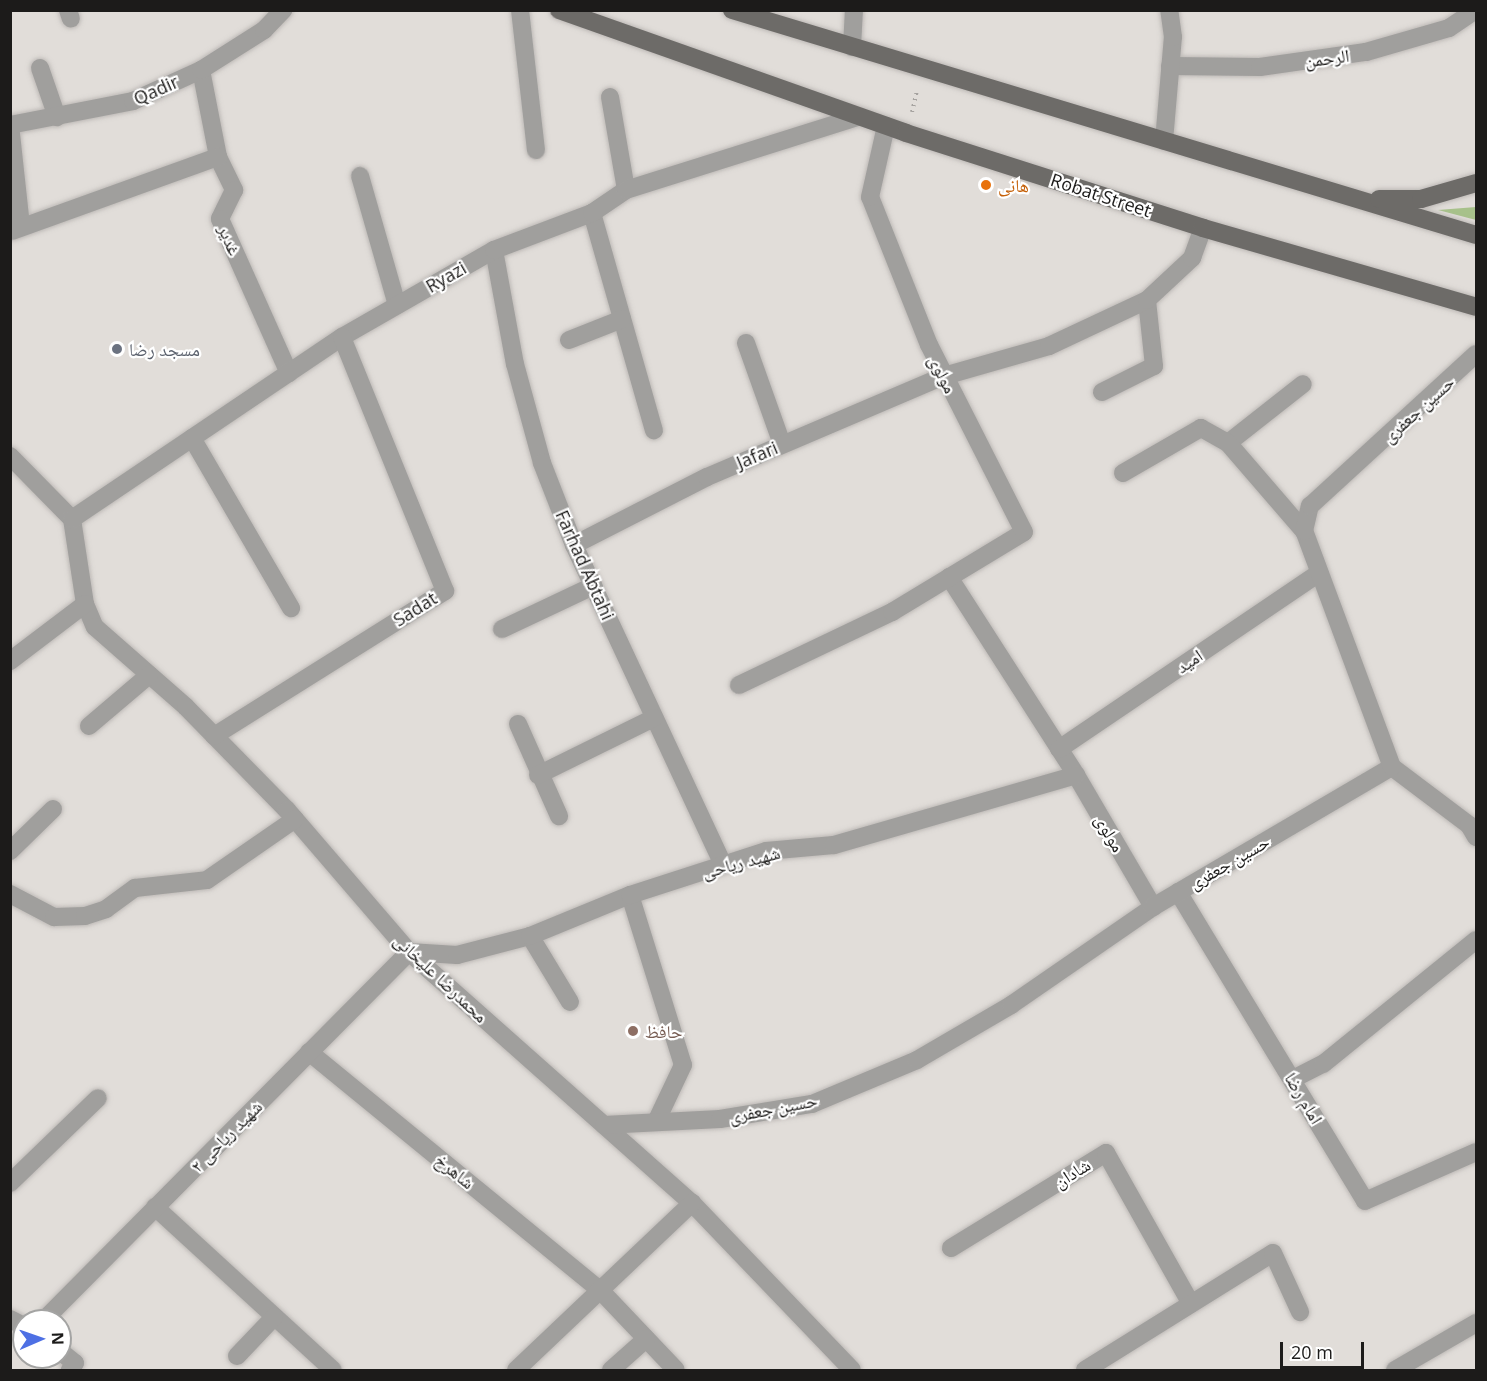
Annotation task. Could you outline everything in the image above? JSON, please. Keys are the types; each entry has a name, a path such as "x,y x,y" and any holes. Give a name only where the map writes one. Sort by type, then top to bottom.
{"main road":[{"path":"732,10 1476,235"},
{"name":"Robat Street","path":"560,11 906,133 1203,228 1476,307"},
{"path":"1356,199 1421,199 1476,183"}],"street":[{"name":"Qadir","path":"10,124 134,101 201,70 264,30 283,10"},
{"path":"520,10 536,150"},
{"path":"852,46 854,10"},
{"path":"1164,141 1173,37 1169,10"},
{"name":"الرحمن","path":"1170,66 1260,67 1366,52 1449,28 1476,10"},
{"path":"40,68 57,117"},
{"name":"غدیر","path":"201,70 218,157 234,190 220,219 289,373"},
{"path":"610,97 626,190"},
{"name":"Ryazi","path":"72,519 342,337 494,250 592,213 626,190 858,117"},
{"path":"10,124 16,229 218,157"},
{"name":"مولوی","path":"739,685 892,612 1024,532 944,376 870,197 886,126"},
{"path":"360,176 397,305"},
{"path":"592,213 654,430"},
{"name":"Jafari","path":"574,545 707,477 783,444 944,376 1049,346 1147,300 1192,258 1203,228"},
{"name":"Farhad Abtahi","path":"494,250 515,364 542,463 574,545 723,865"},
{"path":"1102,393 1154,366 1147,300"},
{"path":"569,340 622,319"},
{"name":"Sadat","path":"214,736 445,591 342,337"},
{"path":"746,343 783,444"},
{"name":"حسین جعفری","path":"1304,531 1310,506 1473,366"},
{"path":"1228,442 1302,384"},
{"path":"1123,473 1201,428 1228,442 1304,531 1392,767 1469,825 1476,837"},
{"path":"192,438 291,608"},
{"path":"10,456 72,519"},
{"name":"محمدرضا علیخانی","path":"72,519 85,604 95,627 214,736 295,819 409,952 692,1203 852,1371"},
{"name":"امید","path":"1059,749 1319,573"},
{"name":"مولوی","path":"949,577 1076,775 1153,907"},
{"path":"502,629 593,586"},
{"path":"10,661 85,604"},
{"path":"89,726 149,675"},
{"path":"538,775 654,718"},
{"path":"518,724 538,775 559,816"},
{"name":"حسین جعفری","path":"604,1125 720,1119 812,1104 916,1060 1011,1005 1153,907 1392,767"},
{"name":"شهید ریاحی","path":"409,952 458,955 530,936 630,895 766,851 834,845 1076,775"},
{"path":"10,851 52,809"},
{"path":"10,894 54,917 85,916 106,909 135,888 207,880 295,819"},
{"name":"امام رضا","path":"1178,892 1365,1201 1476,1152"},
{"path":"630,895 683,1065 656,1122"},
{"path":"530,936 570,1002"},
{"path":"1293,1079 1323,1064 1476,940"},
{"name":"شهید ریاحی ۲","path":"55,1309 409,952"},
{"name":"شاهرخ","path":"309,1052 600,1290 676,1371"},
{"path":"10,1183 98,1098"},
{"name":"شادان","path":"951,1248 1106,1152 1191,1304"},
{"path":"516,1371 692,1203"},
{"path":"155,1207 333,1371"},
{"path":"1085,1371 1273,1253 1300,1312"},
{"path":"237,1356 274,1317"},
{"path":"1395,1371 1476,1323"},
{"path":"611,1371 646,1339"}],"path":[{"path":"906,133 922,69"}],"green space":[{"path":"1476,207 1476,220 1438,210"}],"place":[{"name":"هانی","path":"986,185"},
{"name":"مسجد رضا","path":"117,349"},
{"name":"حافظ","path":"633,1031"}]}
